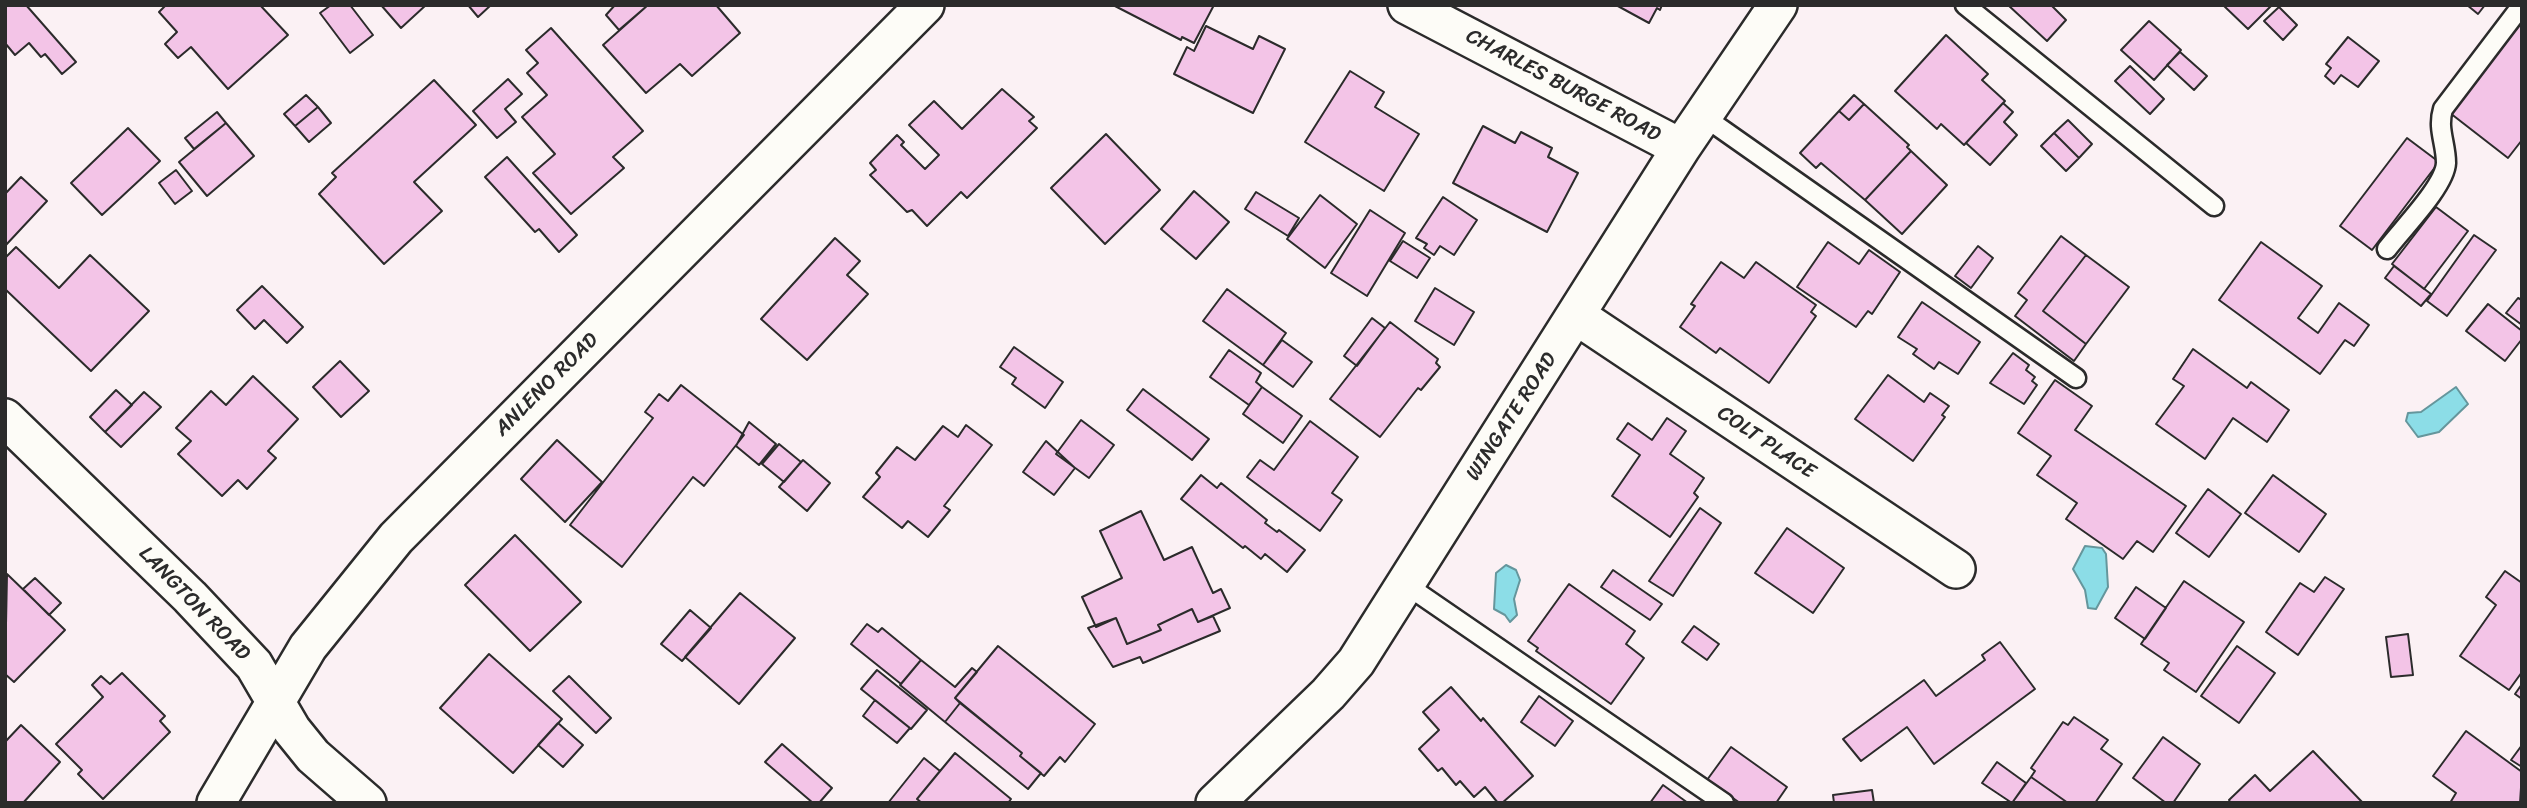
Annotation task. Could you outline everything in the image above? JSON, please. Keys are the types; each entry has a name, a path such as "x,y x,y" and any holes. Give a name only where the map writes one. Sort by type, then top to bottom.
{"street":[{"name":"ANLENO ROAD","path":"216,803 308,647 433,497 925,5"},
{"name":"CHARLES BURGE ROAD","path":"1407,5 1681,148"},
{"name":"WINGATE ROAD","path":"1215,803 1328,694 1356,662 1681,148 1778,5"},
{"name":"COLT PLACE","path":"1577,316 1956,569"},
{"name":"LANGTON ROAD","path":"5,418 190,597 254,665 292,730 313,756 367,803"}],"lane":[{"path":"1965,5 2214,206"},
{"path":"2387,249 2441,180 2446,166 2439,123 2443,109 2522,5"},
{"path":"1703,116 2076,378"},
{"path":"1405,584 1724,803"}],"water":[{"path":"2456,387 2468,404 2439,432 2418,437 2406,421 2408,413 2421,412"},
{"path":"2085,546 2102,548 2106,554 2108,587 2096,609 2088,608 2085,590 2073,569"},
{"path":"1506,565 1516,570 1520,580 1514,599 1517,615 1510,622 1505,615 1494,609 1496,573"}],"building":[{"path":"5,5 26,5 76,62 62,74 45,54 41,57 29,43 15,55 5,43"},
{"path":"166,5 260,5 288,35 228,89 191,47 178,58 165,44 177,32 159,12"},
{"path":"331,5 350,5 373,35 350,53 320,13"},
{"path":"381,5 426,5 401,28"},
{"path":"468,5 491,5 478,17"},
{"path":"615,5 648,5 619,30 606,15"},
{"path":"648,5 716,5 740,33 692,76 680,64 646,93 603,45"},
{"path":"1113,5 1214,5 1194,43 1182,37 1181,40"},
{"path":"1616,5 1662,5 1660,10 1657,8 1649,23"},
{"path":"2008,5 2051,5 2066,20 2047,41"},
{"path":"2223,5 2272,5 2248,29"},
{"path":"2467,5 2485,5 2478,14"},
{"path":"2279,7 2297,25 2283,40 2264,21"},
{"path":"2522,19 2522,140 2508,158 2450,113"},
{"path":"2149,21 2181,50 2154,80 2121,50"},
{"path":"1206,26 1253,49 1259,36 1285,49 1253,113 1174,74 1187,47 1194,51"},
{"path":"551,28 643,131 613,157 624,168 571,214 533,173 555,154 522,117 547,95 527,73 538,63 526,50"},
{"path":"1946,35 1988,74 1982,80 2005,101 1964,145 1941,124 1937,129 1895,91"},
{"path":"2348,37 2379,61 2358,87 2341,75 2334,84 2325,76 2331,68 2326,64"},
{"path":"2180,52 2207,76 2194,90 2167,65"},
{"path":"2130,66 2164,99 2150,114 2115,81"},
{"path":"1350,71 1384,92 1375,107 1419,134 1384,191 1305,142"},
{"path":"508,79 522,94 505,109 516,122 497,138 473,111"},
{"path":"434,80 476,125 414,182 442,211 384,264 319,194 336,177 332,173"},
{"path":"1002,89 1034,117 1029,121 1037,128 967,198 961,192 927,226 912,210 907,212 870,175 876,170 870,163 897,135 904,142 901,145 925,169 939,155 909,125 934,101 962,129"},
{"path":"306,95 318,107 295,126 284,114"},
{"path":"1854,95 1864,104 1849,120 1839,111"},
{"path":"2003,103 2013,112 2004,122 2017,135 1990,165 1966,143"},
{"path":"1864,104 1909,145 1907,147 1911,151 1865,200 1821,163 1816,168 1800,153 1839,111 1849,120"},
{"path":"318,107 331,123 309,142 295,126"},
{"path":"217,112 226,123 194,149 185,138"},
{"path":"2068,120 2092,144 2079,158 2054,133"},
{"path":"226,123 254,156 207,196 179,162"},
{"path":"1483,126 1515,143 1521,132 1552,148 1548,157 1578,173 1547,232 1453,183"},
{"path":"128,128 160,161 102,215 71,183"},
{"path":"2054,133 2079,158 2066,171 2041,146"},
{"path":"1106,134 1160,190 1105,244 1051,188"},
{"path":"2407,138 2439,162 2372,250 2340,226"},
{"path":"1911,151 1947,185 1902,234 1865,200"},
{"path":"507,157 577,235 559,252 539,229 535,232 485,177"},
{"path":"176,170 192,191 175,204 159,183"},
{"path":"21,177 47,201 5,246 5,194"},
{"path":"1194,191 1229,222 1196,259 1161,229"},
{"path":"1256,192 1299,218 1288,236 1245,209"},
{"path":"1320,195 1357,224 1325,268 1287,239"},
{"path":"1443,197 1477,220 1454,255 1440,246 1434,255 1424,248 1427,244 1416,238"},
{"path":"2436,207 2468,231 2424,289 2392,264"},
{"path":"1370,210 1405,233 1367,296 1331,273"},
{"path":"2474,235 2496,250 2447,316 2427,301"},
{"path":"2061,236 2086,255 2043,311 2086,344 2074,361 2015,316 2027,300 2018,293"},
{"path":"835,238 860,261 847,275 868,294 807,360 761,319"},
{"path":"1403,241 1430,258 1417,278 1390,261"},
{"path":"1828,242 1859,264 1869,250 1900,272 1872,314 1868,311 1856,327 1797,287"},
{"path":"2261,242 2322,286 2298,318 2318,333 2339,303 2369,325 2354,346 2345,340 2320,374 2219,300"},
{"path":"1978,246 1993,258 1971,288 1955,276"},
{"path":"16,247 59,288 90,255 149,311 91,371 5,289 5,258"},
{"path":"2086,255 2129,287 2086,344 2043,311"},
{"path":"1721,262 1744,278 1756,262 1816,305 1811,312 1816,316 1769,383 1720,348 1716,353 1680,327 1695,306 1691,304"},
{"path":"2394,266 2431,294 2421,306 2385,278"},
{"path":"262,286 303,327 287,343 264,320 255,329 237,310"},
{"path":"1435,288 1474,312 1454,345 1415,321"},
{"path":"1227,289 1286,333 1263,365 1203,321"},
{"path":"2518,298 2522,300 2522,325 2506,313"},
{"path":"1922,302 1980,342 1958,374 1939,362 1934,369 1913,354 1917,349 1898,337"},
{"path":"2488,304 2522,331 2522,339 2505,361 2466,331"},
{"path":"1372,318 1385,328 1357,366 1344,356"},
{"path":"1390,322 1438,359 1436,363 1440,367 1421,390 1418,388 1380,437 1330,399"},
{"path":"1282,340 1312,362 1293,387 1263,365"},
{"path":"1014,347 1063,382 1045,408 1012,384 1016,378 1000,367"},
{"path":"2193,349 2247,388 2251,382 2289,410 2267,442 2233,418 2205,459 2156,424 2184,386 2173,379"},
{"path":"1229,350 1261,373 1256,382 1262,387 1249,405 1210,377"},
{"path":"2013,353 2029,365 2026,370 2035,377 2032,381 2037,385 2024,404 1990,383"},
{"path":"340,361 369,391 341,417 313,387"},
{"path":"1888,375 1924,402 1930,393 1949,406 1942,415 1945,417 1913,461 1855,419"},
{"path":"253,376 298,419 268,451 276,458 247,489 238,480 222,496 178,454 191,441 176,428 211,391 226,405"},
{"path":"2055,380 2092,406 2075,430 2186,506 2153,552 2137,541 2123,559 2066,519 2077,503 2037,475 2051,456 2018,433"},
{"path":"681,385 744,435 704,486 693,477 622,567 570,525 653,418 645,412 659,394 668,401"},
{"path":"1262,387 1302,416 1283,443 1243,414"},
{"path":"1143,389 1209,439 1192,460 1127,410"},
{"path":"116,390 132,405 105,432 90,417"},
{"path":"144,392 161,407 121,447 105,432"},
{"path":"1667,418 1686,431 1670,454 1704,478 1694,493 1698,497 1670,537 1612,496 1640,455 1617,439 1628,423 1652,440"},
{"path":"1081,420 1114,445 1089,478 1056,454"},
{"path":"1310,421 1358,457 1332,493 1342,500 1320,531 1247,477 1260,460 1274,470"},
{"path":"749,422 776,444 759,465 736,446"},
{"path":"966,425 992,445 944,506 950,510 928,537 908,521 902,528 863,497 880,477 876,473 897,447 915,460 943,426 958,437"},
{"path":"557,440 602,482 565,522 521,479"},
{"path":"1046,441 1075,468 1054,495 1023,472"},
{"path":"779,444 801,462 784,482 762,464"},
{"path":"803,460 830,483 807,511 779,487"},
{"path":"1201,475 1217,488 1221,483 1267,520 1265,523 1305,550 1287,572 1265,554 1261,559 1245,546 1243,548 1181,499"},
{"path":"2273,475 2326,514 2299,552 2245,513"},
{"path":"2208,489 2241,514 2209,557 2176,533"},
{"path":"1700,508 1721,523 1673,596 1649,581"},
{"path":"1141,511 1164,560 1192,547 1213,593 1221,589 1230,608 1198,622 1192,609 1158,625 1161,630 1127,644 1116,618 1096,627 1082,597 1122,578 1100,531"},
{"path":"1787,528 1844,568 1813,613 1755,573"},
{"path":"515,535 581,602 530,651 465,585"},
{"path":"1613,570 1662,604 1650,620 1601,587"},
{"path":"2505,571 2522,583 2522,672 2509,690 2460,656 2496,605 2486,597"},
{"path":"7,574 65,630 14,682 5,674"},
{"path":"2325,577 2344,589 2298,655 2266,632 2300,583 2314,592"},
{"path":"35,578 61,603 49,615 23,589"},
{"path":"2184,581 2244,622 2196,692 2164,670 2169,663 2141,644"},
{"path":"1569,584 1635,631 1626,644 1644,658 1611,704 1536,651 1538,648 1528,641"},
{"path":"2136,587 2166,608 2145,639 2115,618"},
{"path":"740,593 795,638 739,704 685,657"},
{"path":"1192,609 1198,622 1213,616 1220,631 1143,663 1140,657 1113,667 1088,628 1116,618 1127,644 1161,630 1158,625"},
{"path":"690,610 711,628 682,661 661,644"},
{"path":"867,624 878,632 882,628 921,660 901,684 851,644"},
{"path":"1694,626 1719,644 1707,660 1682,642"},
{"path":"2408,634 2413,675 2391,677 2386,637"},
{"path":"2000,642 2035,689 1934,764 1907,727 1861,761 1843,739 1924,680 1936,696 1985,660 1982,655"},
{"path":"998,646 1095,724 1065,762 1060,757 1044,776 1020,756 1022,753 955,698"},
{"path":"2237,646 2275,673 2239,723 2201,696"},
{"path":"489,654 562,719 513,773 440,708"},
{"path":"921,660 955,687 972,668 977,672 955,698 960,703 945,722 900,685"},
{"path":"877,670 927,710 911,729 861,689"},
{"path":"122,673 165,716 160,721 170,732 103,799 78,774 82,770 56,744 103,697 92,685 101,676 110,684"},
{"path":"569,676 611,718 596,733 553,691"},
{"path":"2522,684 2522,699 2515,694"},
{"path":"1451,687 1481,721 1483,718 1533,776 1502,803 1498,803 1485,787 1474,797 1460,781 1456,785 1442,768 1438,771 1419,749 1439,730 1423,712"},
{"path":"1539,696 1573,721 1555,746 1521,722"},
{"path":"875,700 910,728 897,743 863,716"},
{"path":"960,703 1022,753 1020,756 1041,773 1028,789 945,722"},
{"path":"2074,717 2108,740 2101,749 2122,764 2095,803 2068,803 2031,777 2035,771 2031,768 2063,722 2068,725"},
{"path":"558,723 583,745 563,767 538,745"},
{"path":"21,725 60,762 23,803 5,803 5,742"},
{"path":"2466,731 2522,772 2520,803 2450,803 2456,793 2433,776"},
{"path":"2163,737 2200,764 2173,803 2166,803 2133,778"},
{"path":"782,744 832,788 819,803 813,803 765,762"},
{"path":"2522,745 2522,767 2511,760"},
{"path":"1731,747 1787,787 1776,803 1740,803 1707,780"},
{"path":"2313,751 2363,803 2231,803 2229,800 2255,775 2270,791"},
{"path":"955,753 1011,799 1008,803 922,803 917,799"},
{"path":"924,758 940,771 917,799 922,803 888,803"},
{"path":"1997,762 2026,783 2012,803 1982,783"},
{"path":"2031,777 2068,803 2012,803"},
{"path":"1663,785 1688,803 1650,803"},
{"path":"1872,790 1874,803 1834,803 1833,795"}]}
